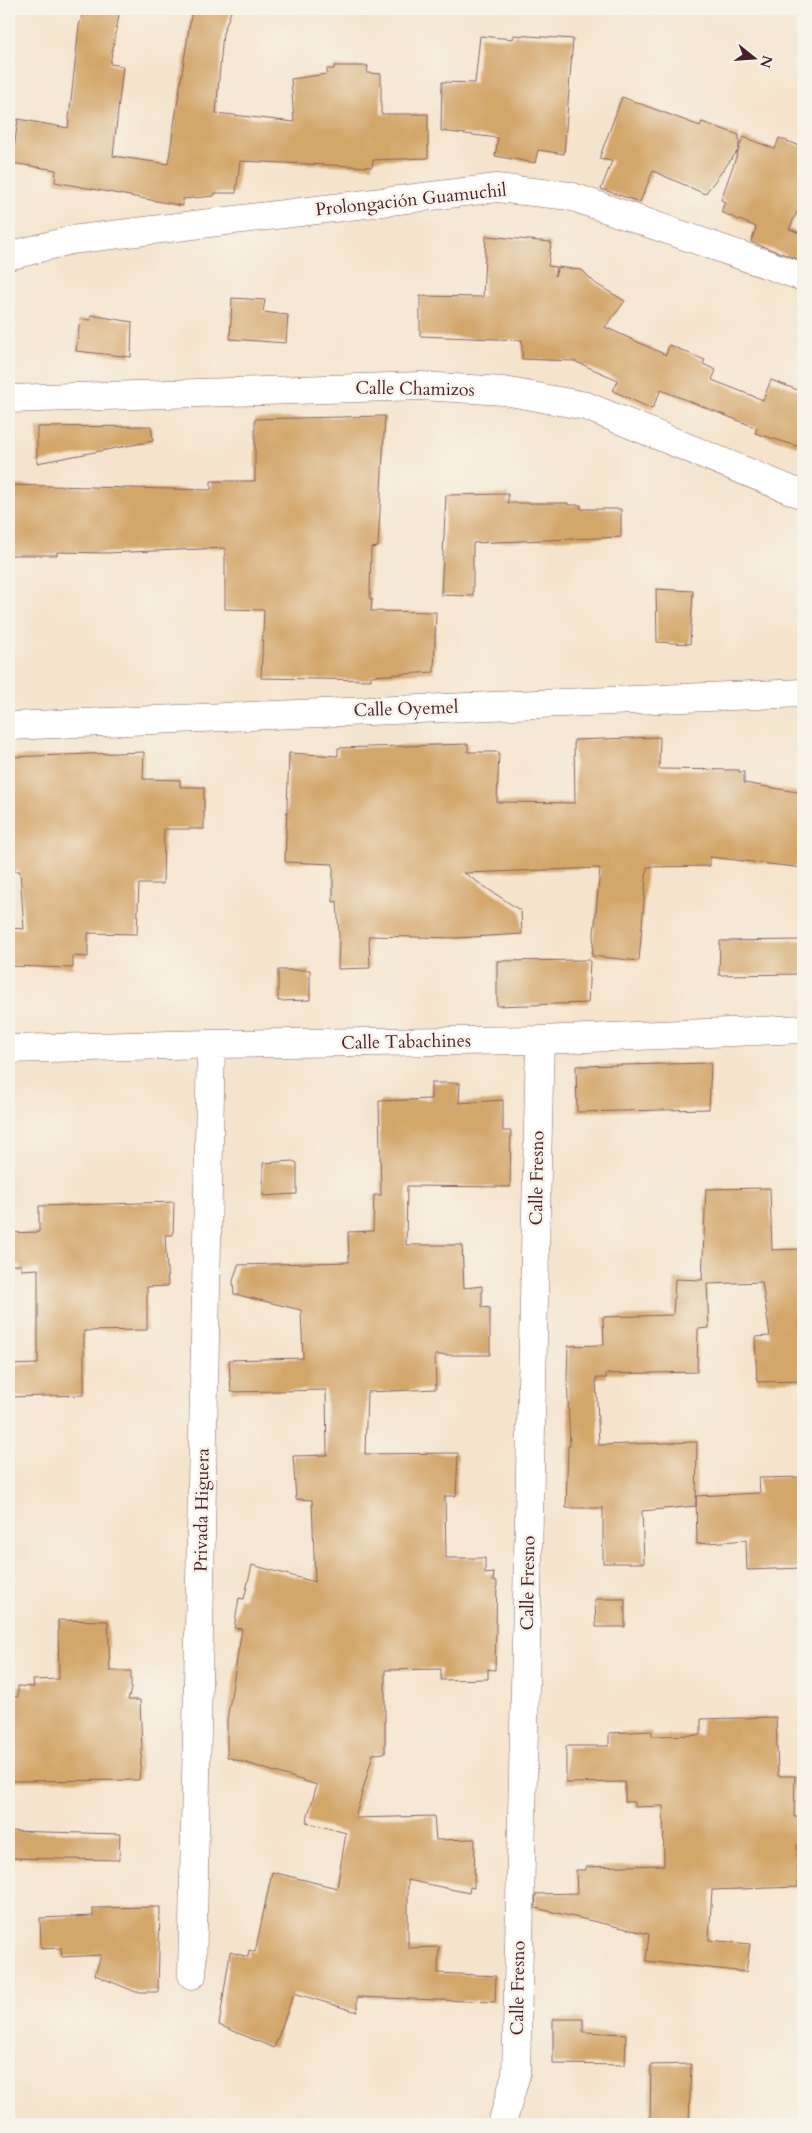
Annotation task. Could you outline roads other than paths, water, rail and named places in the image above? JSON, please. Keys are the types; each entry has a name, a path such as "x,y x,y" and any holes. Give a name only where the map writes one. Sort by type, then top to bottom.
{"street":[{"name":"Prolongación Guamuchil","path":"9,256 71,240 497,188 570,196 629,215 781,271 803,277"},
{"name":"Calle Chamizos","path":"9,399 421,386 504,391 586,406 803,495"},
{"name":"Calle Oyemel","path":"9,726 803,693"},
{"name":"Calle Tabachines","path":"9,1049 211,1044 540,1040 803,1029"},
{"name":"Calle Fresno","path":"502,2124 516,2074 540,1040"},
{"name":"Privada Higuera","path":"192,1975 211,1044"}]}
